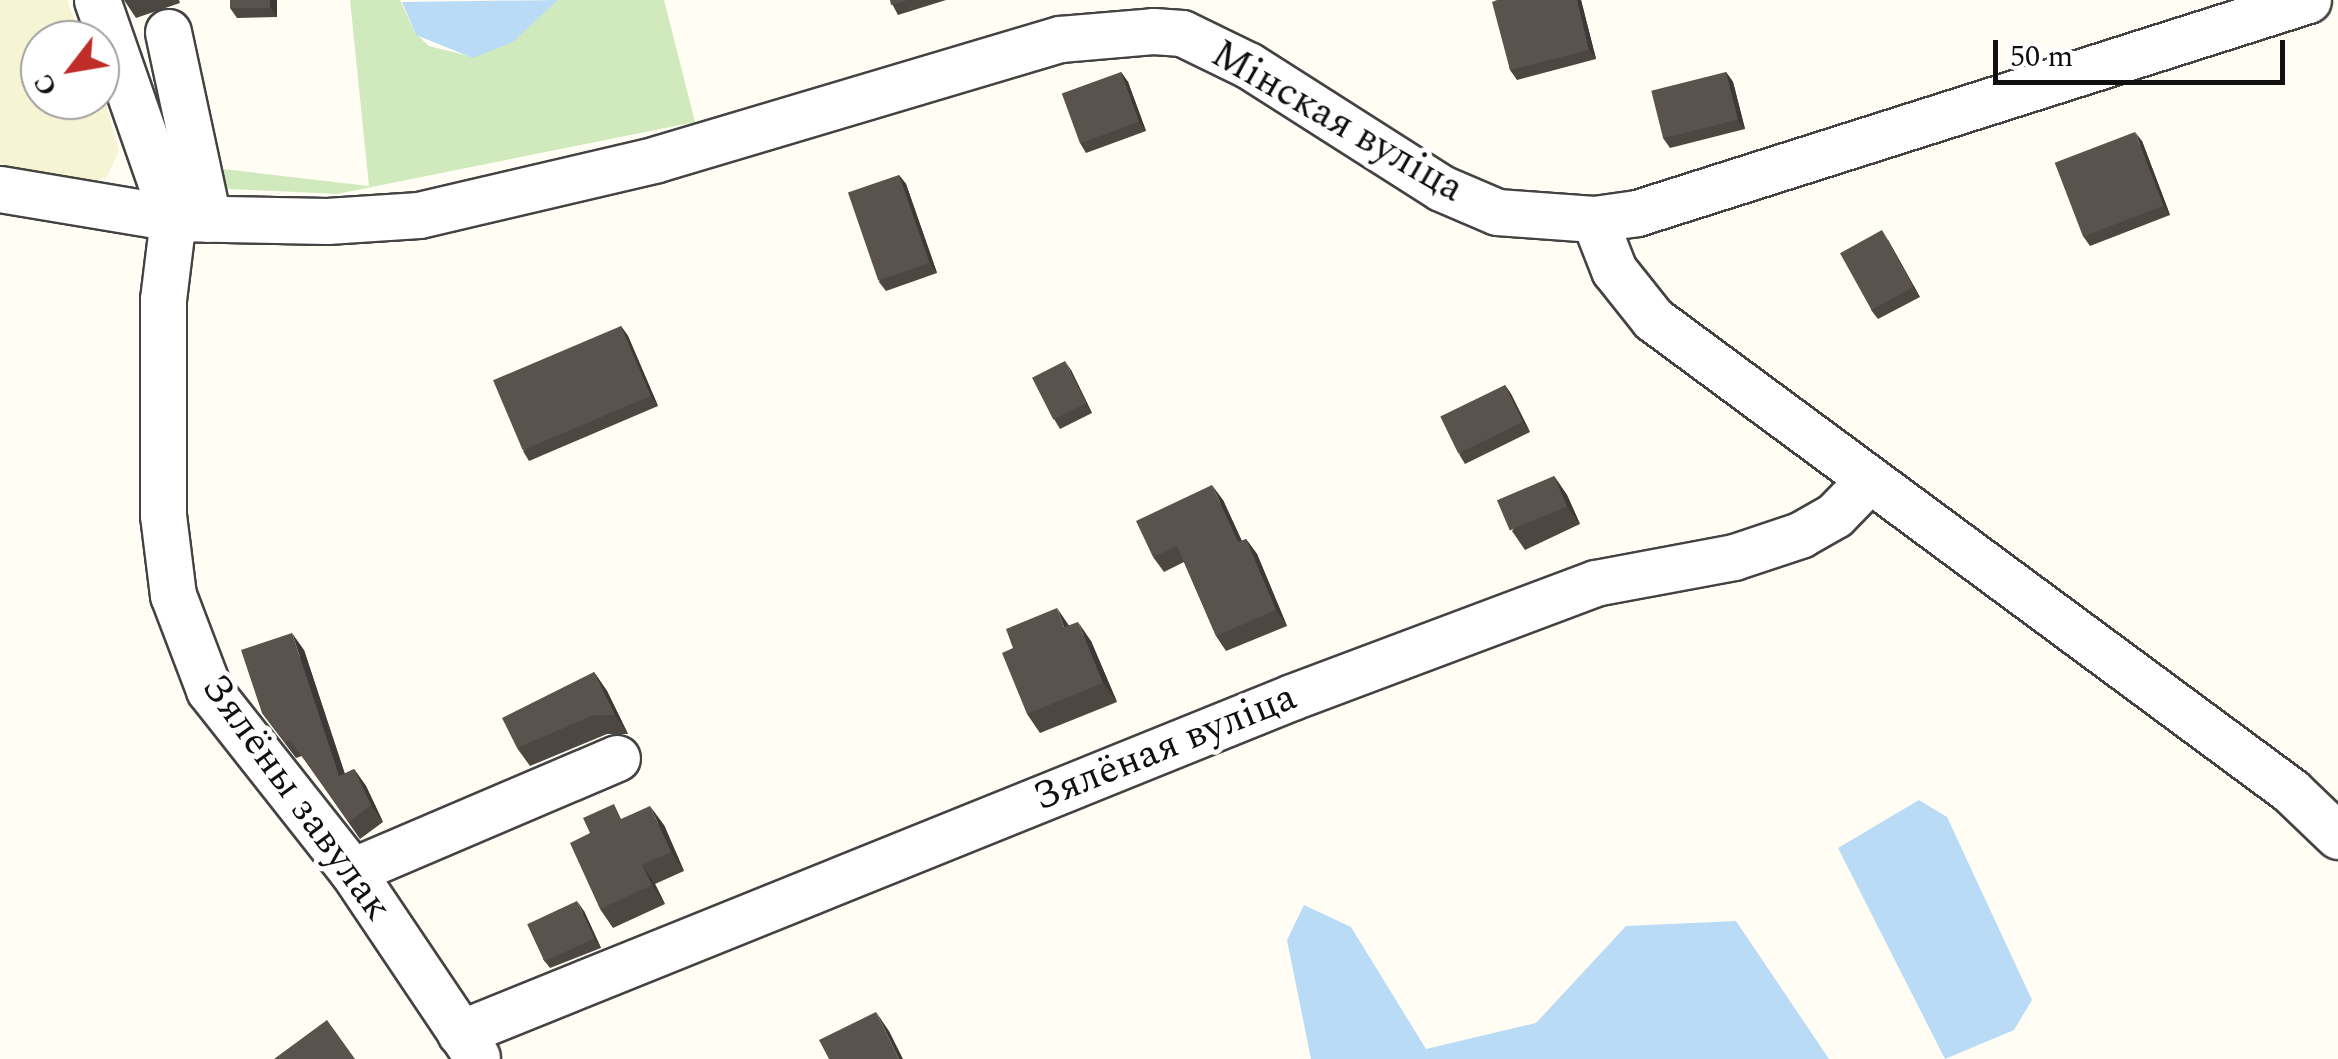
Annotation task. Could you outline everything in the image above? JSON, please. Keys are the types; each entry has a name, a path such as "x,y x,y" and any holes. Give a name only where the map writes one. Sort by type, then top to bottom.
{"street":[{"path":"97,0 206,219"},
{"name":"Мінская вуліца","path":"0,188 206,219 419,215 506,199 1060,39 1184,17 1248,65 1441,188 1497,212 1594,219 1637,212 2308,0"},
{"path":"168,32 206,219"},
{"name":"Зялёны завулак","path":"206,219 163,299 163,496 173,595 209,690 352,870 469,1046"},
{"path":"1594,219 1614,270 1653,319 1868,482 2291,791 2338,836"},
{"name":"Зялёная вуліца","path":"469,1046 1292,697 1595,583 1734,556 1800,535 1835,516 1868,482"},
{"path":"352,870 617,758"}],"green space":[{"path":"0,0 67,0 74,20 20,20 20,120 110,120 119,151 107,177 90,184 0,164"},
{"path":"350,0 400,0 415,33 429,46 473,57 558,0 664,0 695,122 337,194 189,187 197,166 369,186"}],"water":[{"path":"558,0 513,42 473,58 416,35 402,2"},
{"path":"1919,800 1947,817 2032,1000 2014,1030 1945,1059 1838,848"},
{"path":"1304,905 1351,927 1426,1049 1536,1023 1626,926 1736,921 1829,1059 1311,1059 1287,940"}],"building":[{"path":"230,0 270,0 270,8 230,8"},
{"path":"1577,0 1589,50 1510,70 1492,2"},
{"path":"1121,72 1139,122 1080,143 1062,94"},
{"path":"1726,72 1738,120 1663,138 1651,91"},
{"path":"2135,132 2163,206 2083,237 2055,163"},
{"path":"899,175 929,263 878,281 848,193"},
{"path":"1882,230 1914,287 1872,310 1840,253"},
{"path":"621,326 651,396 523,450 493,380"},
{"path":"1065,361 1086,403 1053,420 1032,378"},
{"path":"1505,385 1523,422 1458,453 1440,417"},
{"path":"1554,476 1567,506 1510,531 1497,500"},
{"path":"1212,485 1238,542 1246,539 1276,610 1216,636 1177,546 1153,557 1136,521"},
{"path":"1057,608 1064,627 1078,622 1103,683 1027,714 1002,653 1013,648 1006,629"},
{"path":"292,633 339,776 354,769 371,805 349,822 290,740 285,742 262,713 241,650"},
{"path":"594,672 615,715 594,715 517,748 502,718"},
{"path":"614,804 621,819 650,806 671,852 642,865 652,885 600,909 570,843 590,833 583,818"},
{"path":"577,901 594,938 544,961 527,924"},
{"path":"876,1012 899,1059 829,1059 819,1040"},
{"path":"327,1020 355,1059 274,1059"}]}
